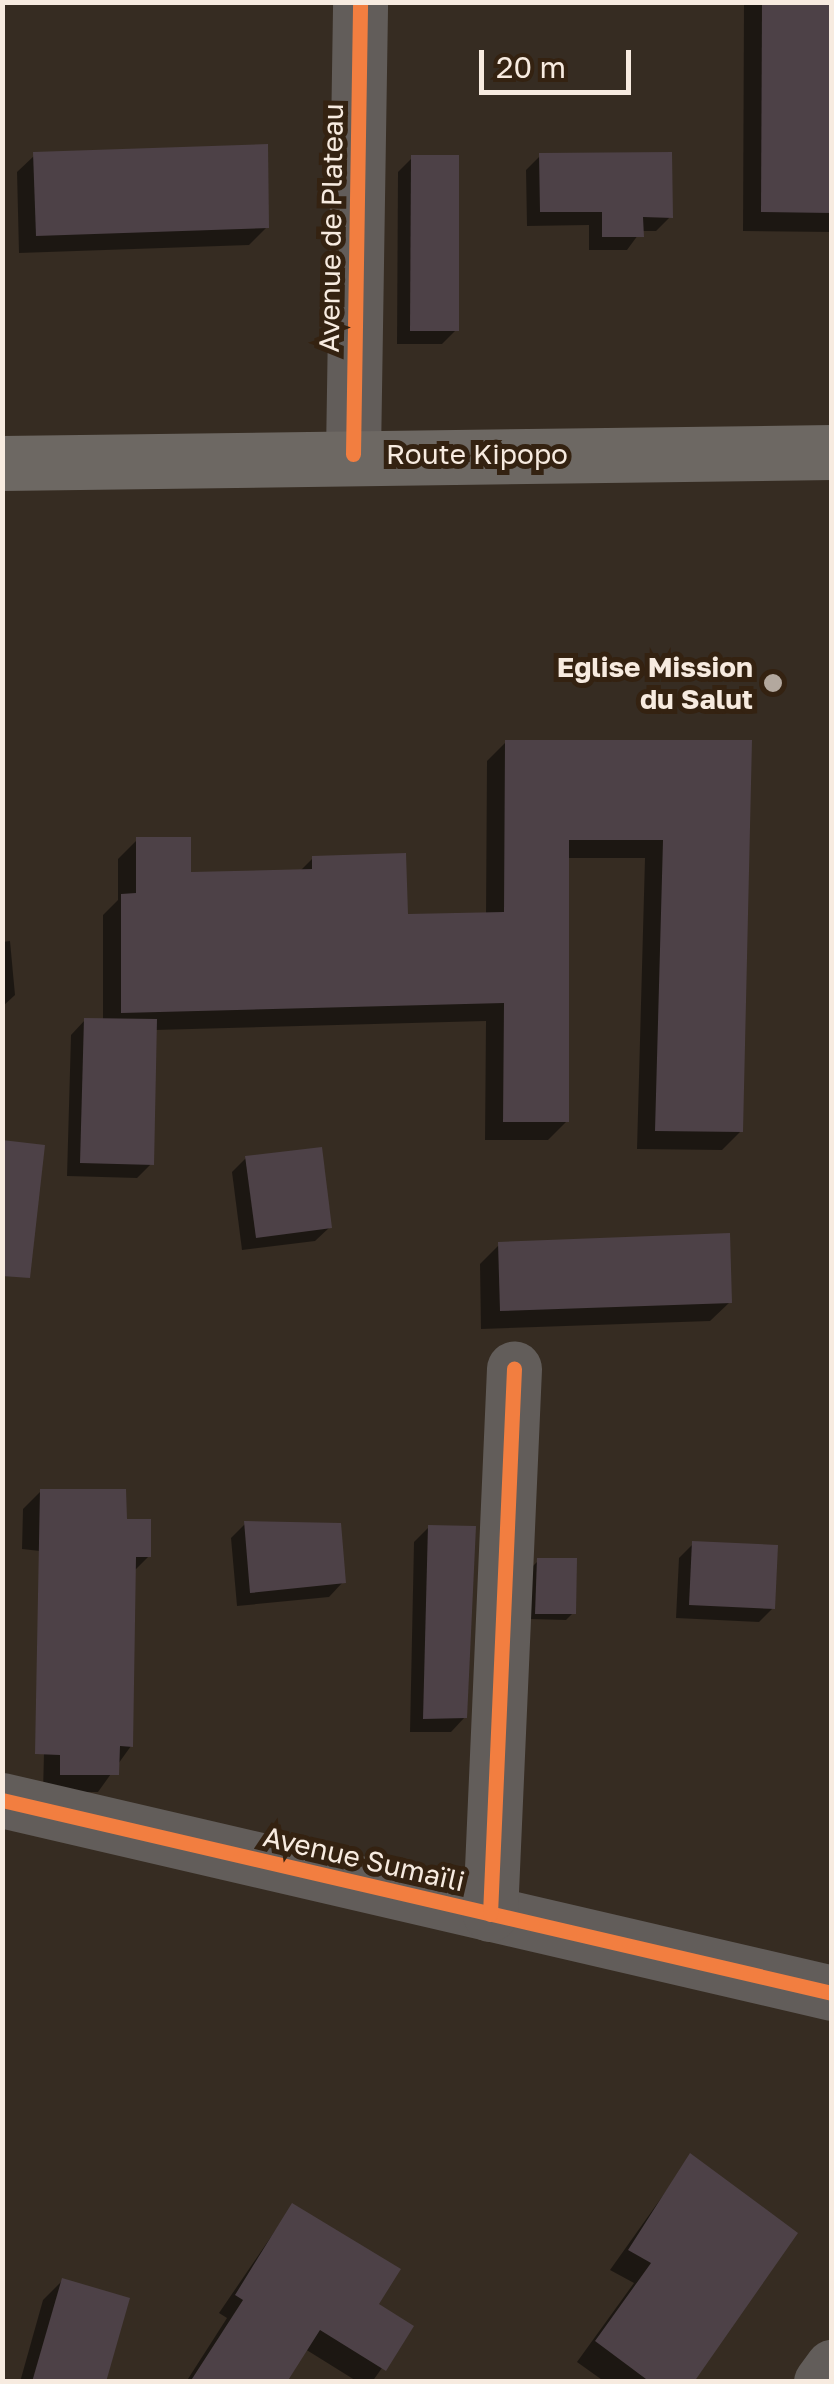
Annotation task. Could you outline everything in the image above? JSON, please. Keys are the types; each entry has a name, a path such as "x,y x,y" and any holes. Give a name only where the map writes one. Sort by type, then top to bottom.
{"main road":[{"name":"Route Kipopo","path":"2,463 353,454 832,452"}],"street":[{"name":"Avenue de Plateau","path":"353,454 360,2"},
{"path":"490,1914 514,1369"},
{"name":"Avenue Sumaïli","path":"2,1800 832,1993"},
{"path":"821,2382 832,2366"}],"building":[{"path":"762,2 832,2 832,213 761,212"},
{"path":"268,144 269,228 36,236 33,152"},
{"path":"672,152 673,218 643,217 644,237 602,237 602,212 540,212 539,153"},
{"path":"411,155 459,155 459,331 410,331"},
{"path":"505,740 752,740 743,1132 655,1131 663,840 569,840 569,1122 503,1122 504,1003 121,1013 121,894 136,893 136,837 191,837 191,872 312,869 312,856 406,853 408,914 504,912"},
{"path":"84,1018 157,1019 154,1165 80,1163"},
{"path":"2,1140 45,1145 30,1278 2,1276"},
{"path":"322,1147 332,1228 256,1238 245,1156"},
{"path":"730,1233 732,1303 500,1311 498,1242"},
{"path":"40,1489 126,1489 127,1519 151,1519 151,1557 136,1557 133,1747 120,1746 119,1775 60,1775 60,1755 35,1754"},
{"path":"244,1521 341,1523 346,1583 250,1593"},
{"path":"428,1525 476,1526 467,1718 423,1719"},
{"path":"692,1541 778,1545 775,1609 689,1605"},
{"path":"537,1558 577,1558 576,1614 535,1614"},
{"path":"690,2153 798,2233 694,2382 650,2382 595,2341 651,2263 628,2250"},
{"path":"292,2203 401,2269 379,2304 414,2326 386,2371 320,2330 287,2382 190,2382 243,2300 235,2295"},
{"path":"62,2278 130,2298 106,2382 32,2382"}],"cycle path":[{"path":"353,454 360,2"},
{"path":"490,1914 514,1369"},
{"path":"2,1800 832,1993"}],"place":[{"name":"Eglise Mission du Salut","path":"773,683"}]}
